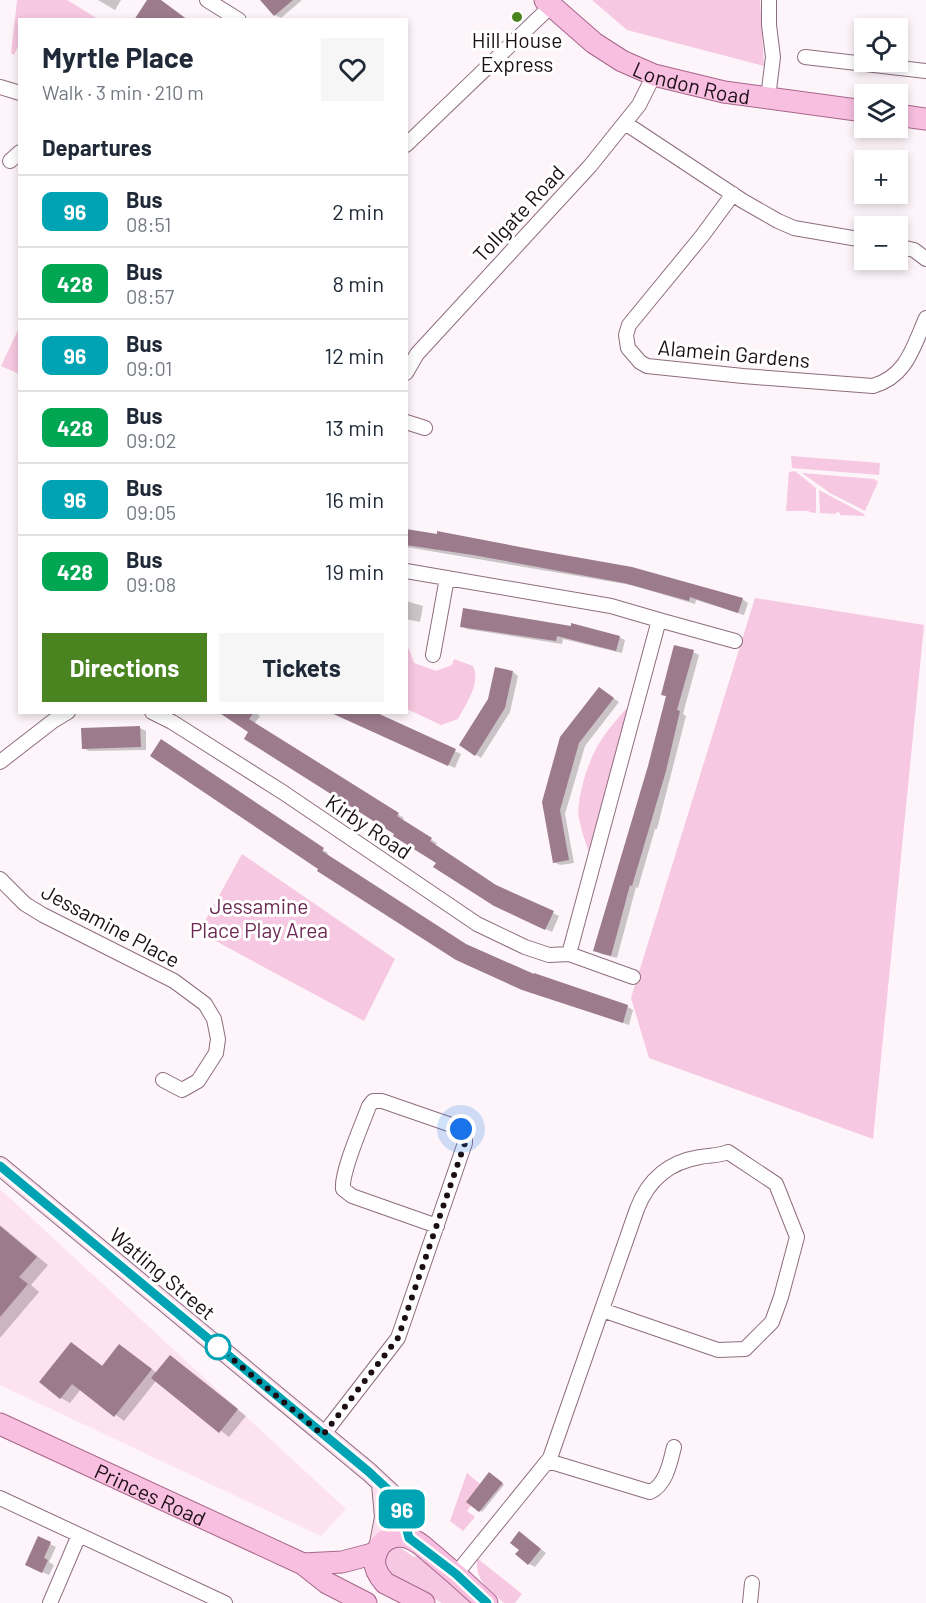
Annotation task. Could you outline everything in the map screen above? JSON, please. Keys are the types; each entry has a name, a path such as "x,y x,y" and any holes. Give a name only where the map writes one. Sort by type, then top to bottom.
{"main road":[{"name":"London Road","path":"548,3 594,43 622,61 654,75 693,86 854,110"},
{"path":"908,117 926,119"},
{"name":"Watling Street","path":"0,1166 399,1500 409,1538"},
{"name":"Princes Road","path":"0,1424 303,1564 327,1583 366,1603"},
{"path":"381,1484 384,1517 375,1569 385,1583 424,1603"},
{"name":"Princes Road","path":"303,1564 342,1563 377,1551 385,1541 392,1537 409,1538"},
{"path":"409,1538 456,1574 487,1603"}],"street":[{"path":"207,0 236,18"},
{"path":"768,98 773,57 769,0"},
{"path":"408,143 548,3"},
{"path":"806,57 926,71"},
{"name":"Tollgate Road","path":"408,370 417,354 590,166 647,92 654,75"},
{"path":"0,87 18,92"},
{"path":"625,123 778,221 794,228 854,238"},
{"name":"Alamein Gardens","path":"733,194 702,236 629,325 626,335 627,344 642,365 684,371 869,386 889,380 901,371 926,318"},
{"path":"908,249 926,259"},
{"path":"408,423 425,428"},
{"path":"408,571 611,606 735,641"},
{"path":"433,656 447,578"},
{"path":"569,954 659,620"},
{"path":"0,762 53,720 64,714"},
{"name":"Kirby Road","path":"156,714 284,793 477,924 525,947 549,955 569,954 633,977"},
{"name":"Jessamine Place","path":"0,879 25,904 43,915 174,981 206,1004 214,1019 218,1039 216,1053 198,1081 182,1090 163,1080"},
{"path":"323,1435 397,1341 437,1226 465,1143 461,1129 382,1101 373,1101 369,1106 350,1158 343,1189 352,1196 437,1226"},
{"path":"456,1574 548,1461 642,1197 651,1184 665,1171 688,1160 728,1152 776,1184 797,1237 781,1297 771,1322 745,1349 718,1350 602,1310"},
{"path":"548,1461 650,1492 656,1490 661,1483 674,1447"},
{"path":"0,1498 225,1603"},
{"path":"50,1603 79,1535"},
{"path":"750,1603 752,1583"}],"shaded area":[{"path":"0,1189 346,1509 321,1536 0,1385"}],"green space":[{"path":"67,0 96,18 18,18 18,46 14,55 11,53 17,1"},
{"path":"592,0 760,0 764,66 627,30"},
{"path":"18,330 18,374 1,366"},
{"path":"791,456 880,463 879,475 792,468"},
{"path":"795,471 816,488 816,513 786,511 789,472"},
{"path":"802,473 874,479 878,482 865,511 830,493"},
{"path":"819,490 865,516 840,515 836,512 836,514 820,513"},
{"path":"755,598 924,625 873,1139 649,1058 631,998"},
{"path":"408,648 414,663 436,671 452,665 454,659 473,666 474,686 458,719 441,725 408,709"},
{"path":"638,696 593,864 579,819 586,772 603,737"},
{"name":"Jessamine Place Play Area","path":"242,854 395,959 364,1021 199,932"},
{"path":"467,1473 480,1484 471,1496 484,1506 471,1506 467,1511 475,1517 463,1531 450,1521"},
{"path":"399,1547 414,1557 418,1556 472,1603 442,1603 390,1574 386,1570 384,1560 391,1550"},
{"path":"477,1558 522,1594 515,1603 504,1603 484,1584 478,1573"}],"building":[{"path":"147,0 161,0 185,18 135,18"},
{"path":"260,0 293,0 274,16"},
{"path":"408,529 437,534 437,531 632,567 743,598 738,613 690,597 689,601 624,583 408,545"},
{"path":"463,608 571,626 571,623 620,636 616,651 557,636 556,641 460,627"},
{"path":"674,645 694,650 677,710 680,711 666,771 632,886 630,885 611,956 593,951 648,766 666,696 661,695"},
{"path":"495,667 513,671 505,708 475,756 459,745 488,699"},
{"path":"599,687 614,698 579,743 560,810 569,860 553,863 542,802 560,737"},
{"path":"221,714 253,714 249,719 399,813 397,816 432,838 430,841 496,885 554,911 545,930 494,906 433,867 436,863 393,836 394,834 244,739 248,732"},
{"path":"333,714 379,714 456,749 448,766"},
{"path":"140,726 141,747 82,749 81,728"},
{"path":"161,739 324,848 322,851 466,944 534,974 628,1005 623,1023 522,990 456,960 317,871 318,869 150,756"},
{"path":"0,1226 37,1257 19,1277 28,1284 0,1317"},
{"path":"71,1342 102,1366 119,1344 152,1369 114,1417 72,1384 60,1399 39,1382"},
{"path":"170,1355 238,1409 219,1433 151,1378"},
{"path":"489,1472 503,1483 479,1512 466,1502"},
{"path":"519,1531 541,1549 528,1565 515,1554 519,1550 510,1543"},
{"path":"38,1536 51,1542 44,1558 48,1560 42,1573 25,1565"}],"bus line":[{"name":"96","path":"0,1166 369,1472 399,1500 409,1538 420,1544 456,1574 487,1603"}],"place":[{"name":"Hill House Express","path":"517,17"}],"route":[{"path":"218,1347 323,1435 398,1338 465,1143 465,1134 461,1129"}]}
